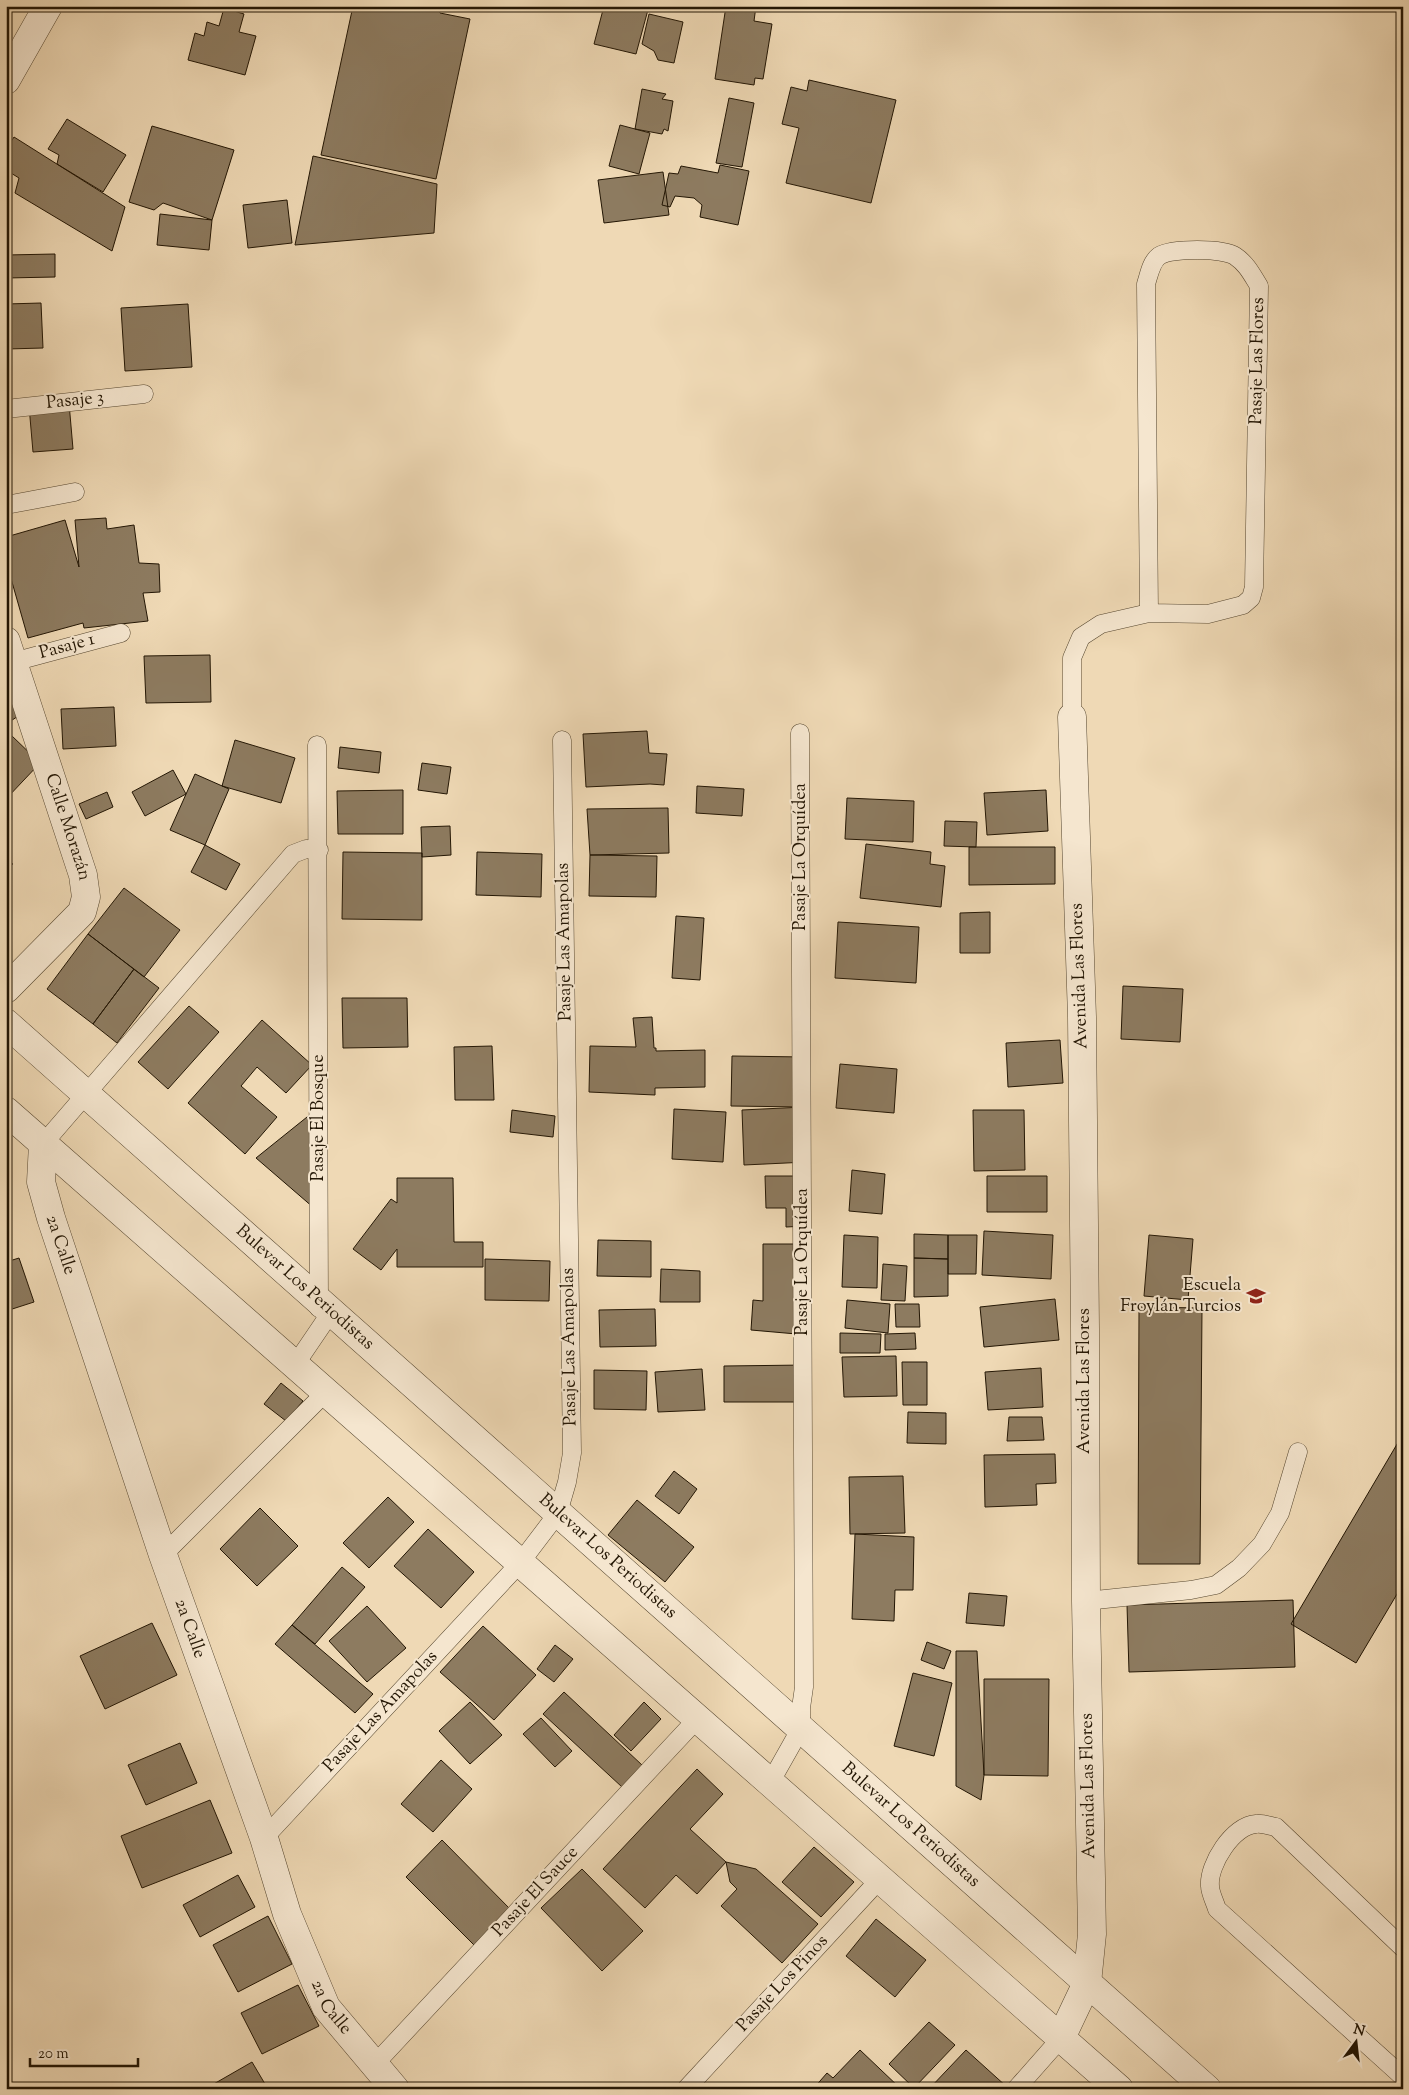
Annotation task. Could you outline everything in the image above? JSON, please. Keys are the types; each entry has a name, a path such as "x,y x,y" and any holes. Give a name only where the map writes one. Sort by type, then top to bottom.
{"street":[{"path":"6,80 42,8"},
{"name":"Calle Morazán","path":"6,989 82,912 86,897 83,875 10,652"},
{"name":"Avenida Las Flores","path":"1061,2038 1088,1983 1092,1934 1086,1601 1082,1017 1072,717"},
{"name":"Bulevar Los Periodistas","path":"6,1023 1207,2089"},
{"path":"6,1111 1119,2089"},
{"name":"2a Calle","path":"43,1144 41,1182 163,1556 264,1838 287,1914 326,2007 395,2089"}],"lane":[{"name":"Pasaje Las Flores","path":"1072,717 1072,658 1081,637 1101,624 1150,613 1208,614 1243,605 1250,598 1254,587 1259,286 1246,264 1226,251 1183,250 1159,256 1151,267 1146,284 1150,613"},
{"name":"Pasaje 3","path":"6,409 144,394"},
{"path":"6,505 75,492"},
{"name":"Pasaje 1","path":"10,652 121,633"},
{"name":"Pasaje La Orquídea","path":"770,1783 801,1728 804,1687 800,733"},
{"name":"Pasaje Las Amapolas","path":"264,1838 520,1563 558,1513 572,1452 562,740"},
{"name":"Pasaje El Bosque","path":"317,745 319,850 319,1308 331,1312"},
{"path":"43,1144 293,854 306,849 319,850"},
{"path":"294,1365 331,1312"},
{"path":"163,1556 326,1392"},
{"path":"1086,1601 1191,1590 1216,1585 1238,1568 1262,1544 1280,1513 1298,1452"},
{"name":"Pasaje El Sauce","path":"374,2066 698,1718"},
{"path":"1403,1948 1276,1827 1255,1824 1240,1830 1221,1850 1212,1865 1210,1887 1218,1909 1403,2077"},
{"name":"Pasaje Los Pinos","path":"686,2089 880,1879"},
{"path":"1016,2089 1061,2038"}],"building":[{"path":"353,6 438,6 440,13 470,19 436,179 321,155"},
{"path":"604,6 649,6 636,54 594,44"},
{"path":"726,6 756,6 754,21 772,24 763,79 755,78 754,85 715,79"},
{"path":"224,8 244,14 239,32 256,36 245,75 188,60 195,33 204,36 207,22 219,26"},
{"path":"649,14 683,22 674,63 658,60 654,51 642,44"},
{"path":"809,80 896,100 871,203 786,183 799,128 782,124 791,87 807,91"},
{"path":"642,89 666,94 662,99 673,101 668,131 664,129 662,134 635,129"},
{"path":"729,98 754,103 742,167 716,163"},
{"path":"67,119 126,155 103,192 57,164 59,155 48,149"},
{"path":"620,125 650,133 639,174 609,166"},
{"path":"152,126 234,150 212,220 163,203 154,210 129,202"},
{"path":"14,137 125,207 112,251 15,193 19,178 6,170 6,149"},
{"path":"313,156 437,184 434,233 295,245"},
{"path":"720,165 749,171 738,225 700,217 702,205 694,198 675,196 670,207 662,205 669,173 678,174 681,166 718,173"},
{"path":"663,172 669,215 604,223 598,180"},
{"path":"287,200 292,243 248,248 243,205"},
{"path":"160,214 212,220 209,250 157,245"},
{"path":"55,254 55,277 6,278 6,255"},
{"path":"41,303 43,348 7,349 6,304"},
{"path":"188,304 192,367 125,371 121,308"},
{"path":"69,403 73,449 33,452 29,406"},
{"path":"106,518 107,529 134,525 139,563 159,564 160,592 143,593 148,621 84,628 83,623 28,638 6,561 6,537 65,520 79,567 75,520"},
{"path":"210,655 211,702 146,703 144,656"},
{"path":"9,692 23,713 6,724 6,694"},
{"path":"114,707 116,746 63,749 61,709"},
{"path":"647,731 649,753 667,754 664,785 586,787 583,734"},
{"path":"11,735 40,763 6,799 6,739"},
{"path":"235,740 295,758 281,803 222,786"},
{"path":"340,747 381,752 379,773 338,768"},
{"path":"422,763 451,767 447,794 418,790"},
{"path":"173,770 186,794 145,816 132,792"},
{"path":"195,774 229,789 205,845 170,830"},
{"path":"697,786 744,789 742,816 696,813"},
{"path":"403,790 403,834 338,834 337,791"},
{"path":"1046,790 1048,831 987,835 984,793"},
{"path":"107,792 113,807 86,819 79,804"},
{"path":"847,798 914,801 913,842 845,839"},
{"path":"668,808 669,853 590,855 587,809"},
{"path":"945,821 977,822 976,847 944,846"},
{"path":"450,826 451,855 422,857 421,827"},
{"path":"866,844 931,852 930,864 945,866 941,907 860,898"},
{"path":"205,845 240,864 226,890 191,872"},
{"path":"969,847 1055,847 1055,884 969,885"},
{"path":"343,852 422,853 422,920 342,919"},
{"path":"477,852 542,854 541,897 476,895"},
{"path":"590,855 657,856 656,897 589,896"},
{"path":"6,857 13,864 6,870"},
{"path":"124,888 180,930 144,977 88,934"},
{"path":"990,912 990,953 960,953 960,913"},
{"path":"676,916 704,918 700,980 672,978"},
{"path":"838,922 919,927 916,983 835,978"},
{"path":"88,934 134,969 93,1024 47,989"},
{"path":"134,969 159,988 117,1043 93,1024"},
{"path":"1123,986 1183,989 1180,1042 1121,1039"},
{"path":"342,998 407,998 408,1047 343,1048"},
{"path":"189,1006 219,1032 168,1089 138,1062"},
{"path":"652,1017 654,1048 656,1048 656,1051 705,1050 705,1087 655,1088 655,1095 589,1092 590,1046 636,1047 633,1018"},
{"path":"262,1020 312,1065 286,1093 257,1067 241,1086 277,1117 245,1154 188,1103"},
{"path":"1060,1040 1063,1083 1008,1087 1006,1043"},
{"path":"492,1046 494,1100 455,1100 454,1047"},
{"path":"732,1056 805,1057 804,1107 731,1106"},
{"path":"840,1064 897,1069 894,1113 836,1108"},
{"path":"804,1107 807,1162 744,1165 742,1110"},
{"path":"674,1109 726,1112 723,1162 672,1159"},
{"path":"512,1110 555,1116 553,1137 510,1132"},
{"path":"973,1110 1024,1110 1025,1170 974,1171"},
{"path":"312,1113 314,1208 256,1158"},
{"path":"852,1170 885,1174 882,1214 849,1211"},
{"path":"765,1176 805,1176 806,1226 786,1227 786,1208 766,1208"},
{"path":"987,1176 1047,1176 1047,1212 987,1212"},
{"path":"397,1178 453,1178 454,1242 483,1242 483,1267 397,1267 397,1249 381,1270 353,1249 391,1199 397,1203"},
{"path":"984,1231 1053,1235 1051,1279 982,1275"},
{"path":"914,1234 948,1235 948,1259 914,1258"},
{"path":"844,1235 878,1237 877,1288 842,1287"},
{"path":"948,1235 977,1235 976,1274 948,1274"},
{"path":"1149,1235 1193,1239 1188,1300 1144,1296"},
{"path":"598,1240 651,1241 651,1277 597,1276"},
{"path":"763,1244 810,1244 808,1335 751,1330 753,1300 763,1301"},
{"path":"19,1258 34,1302 6,1311 6,1262"},
{"path":"914,1258 948,1259 948,1296 914,1297"},
{"path":"485,1259 550,1261 549,1301 485,1300"},
{"path":"883,1264 907,1266 905,1301 881,1300"},
{"path":"661,1269 700,1271 700,1302 660,1302"},
{"path":"1055,1299 1059,1340 984,1347 980,1307"},
{"path":"847,1300 890,1304 888,1333 845,1328"},
{"path":"895,1304 919,1304 920,1327 896,1327"},
{"path":"1139,1307 1202,1308 1200,1564 1138,1564"},
{"path":"655,1309 656,1346 600,1347 599,1310"},
{"path":"840,1333 881,1334 880,1353 840,1353"},
{"path":"915,1333 916,1349 885,1350 885,1334"},
{"path":"896,1356 897,1396 844,1397 842,1357"},
{"path":"902,1362 927,1362 927,1405 903,1405"},
{"path":"806,1365 806,1402 724,1402 724,1366"},
{"path":"1041,1368 1043,1407 988,1410 985,1372"},
{"path":"702,1369 705,1410 658,1412 655,1372"},
{"path":"594,1370 647,1371 646,1410 594,1409"},
{"path":"281,1383 303,1401 286,1421 264,1404"},
{"path":"908,1412 946,1413 946,1444 907,1443"},
{"path":"1009,1417 1042,1417 1044,1440 1007,1441"},
{"path":"1403,1434 1403,1584 1356,1663 1291,1624"},
{"path":"1055,1454 1056,1483 1036,1484 1037,1505 985,1507 984,1455"},
{"path":"674,1471 697,1489 679,1514 655,1496"},
{"path":"903,1476 905,1533 850,1534 849,1477"},
{"path":"388,1497 414,1522 369,1568 343,1543"},
{"path":"637,1500 694,1547 665,1582 608,1535"},
{"path":"260,1508 298,1546 257,1586 220,1549"},
{"path":"428,1529 474,1572 441,1608 394,1566"},
{"path":"855,1534 914,1537 913,1590 895,1590 894,1621 852,1619"},
{"path":"342,1567 365,1587 315,1644 292,1625"},
{"path":"969,1593 1007,1596 1004,1626 966,1623"},
{"path":"1293,1600 1295,1667 1129,1672 1127,1605"},
{"path":"367,1606 406,1648 367,1682 329,1641"},
{"path":"152,1623 177,1675 105,1709 80,1656"},
{"path":"292,1625 373,1694 355,1713 275,1644"},
{"path":"483,1626 536,1675 494,1720 440,1672"},
{"path":"927,1642 951,1651 944,1669 921,1660"},
{"path":"555,1645 573,1659 554,1682 537,1669"},
{"path":"956,1651 977,1651 984,1775 981,1800 956,1786"},
{"path":"913,1673 952,1683 934,1756 894,1746"},
{"path":"984,1679 1049,1679 1048,1776 984,1775"},
{"path":"564,1692 642,1765 622,1787 543,1714"},
{"path":"470,1702 502,1735 470,1764 439,1731"},
{"path":"644,1702 661,1719 631,1751 614,1735"},
{"path":"541,1718 572,1751 555,1767 523,1734"},
{"path":"180,1743 197,1783 146,1805 128,1765"},
{"path":"441,1760 472,1789 433,1832 401,1804"},
{"path":"697,1769 723,1794 690,1829 726,1862 697,1894 676,1875 645,1908 603,1869"},
{"path":"210,1800 232,1853 142,1888 121,1836"},
{"path":"442,1840 511,1910 475,1946 406,1877"},
{"path":"814,1847 854,1882 821,1917 782,1882"},
{"path":"726,1862 756,1869 818,1924 782,1963 721,1906 737,1889 730,1882"},
{"path":"582,1869 643,1931 602,1971 541,1908"},
{"path":"238,1875 255,1907 200,1937 183,1905"},
{"path":"268,1916 292,1964 238,1992 213,1945"},
{"path":"876,1919 926,1960 895,1997 846,1956"},
{"path":"298,1985 319,2026 262,2054 241,2013"},
{"path":"929,2022 955,2045 914,2088 889,2064"},
{"path":"860,2050 901,2089 813,2089 827,2073 833,2078"},
{"path":"966,2050 1007,2087 1005,2089 929,2089"},
{"path":"252,2062 268,2089 214,2089 212,2085"}],"place":[{"name":"Escuela Froylán Turcios","path":"1256,1296"}]}
